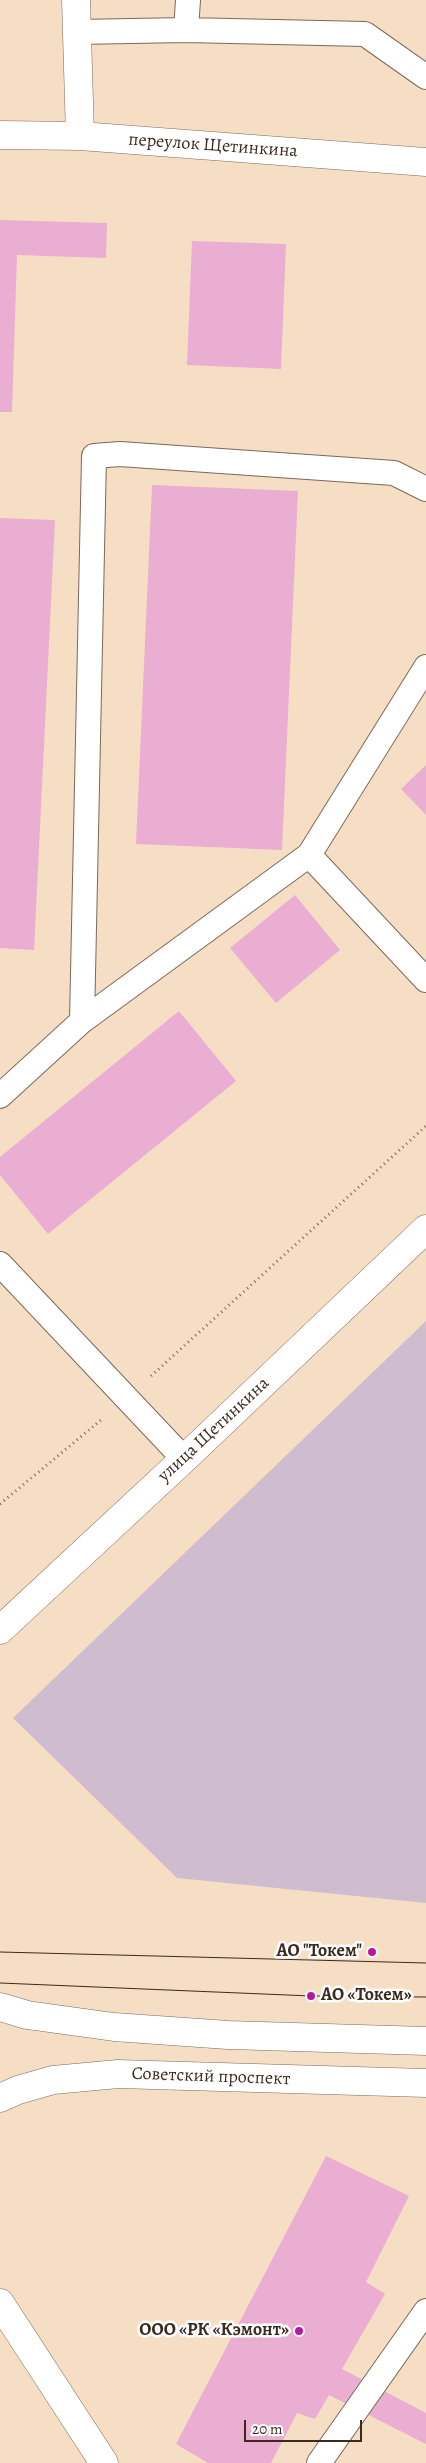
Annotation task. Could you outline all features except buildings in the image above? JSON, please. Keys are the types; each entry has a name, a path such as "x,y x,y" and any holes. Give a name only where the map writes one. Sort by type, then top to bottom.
{"street":[{"path":"76,0 80,136"},
{"name":"переулок Щетинкина","path":"0,135 80,136 426,162"},
{"name":"улица Щетинкина","path":"0,1630 184,1459 426,1229"},
{"path":"0,2007 27,2015 114,2027 228,2035 426,2040"},
{"name":"Советский проспект","path":"0,2098 18,2090 53,2080 118,2074 426,2083"},
{"path":"0,2302 104,2463"}],"lane":[{"path":"186,30 188,0"},
{"path":"76,32 186,30 366,34 426,77"},
{"path":"82,1021 94,456 120,454 394,472 426,489"},
{"path":"0,1096 82,1021 310,855 426,667"},
{"path":"310,855 426,980"},
{"path":"0,1264 184,1459"},
{"path":"319,2463 425,2316"}],"path":[{"path":"0,1504 127,1398 426,1126"}],"shaded area":[{"path":"426,1321 426,1903 177,1878 13,1718"}],"tram line":[{"path":"0,1952 426,1963"},
{"path":"0,1983 311,1996 426,1997"}],"place":[{"name":"АО \"Токем\"","path":"372,1952"},
{"name":"АО «Токем»","path":"311,1996"},
{"name":"ООО «РК «Кэмонт»","path":"299,2331"}]}
